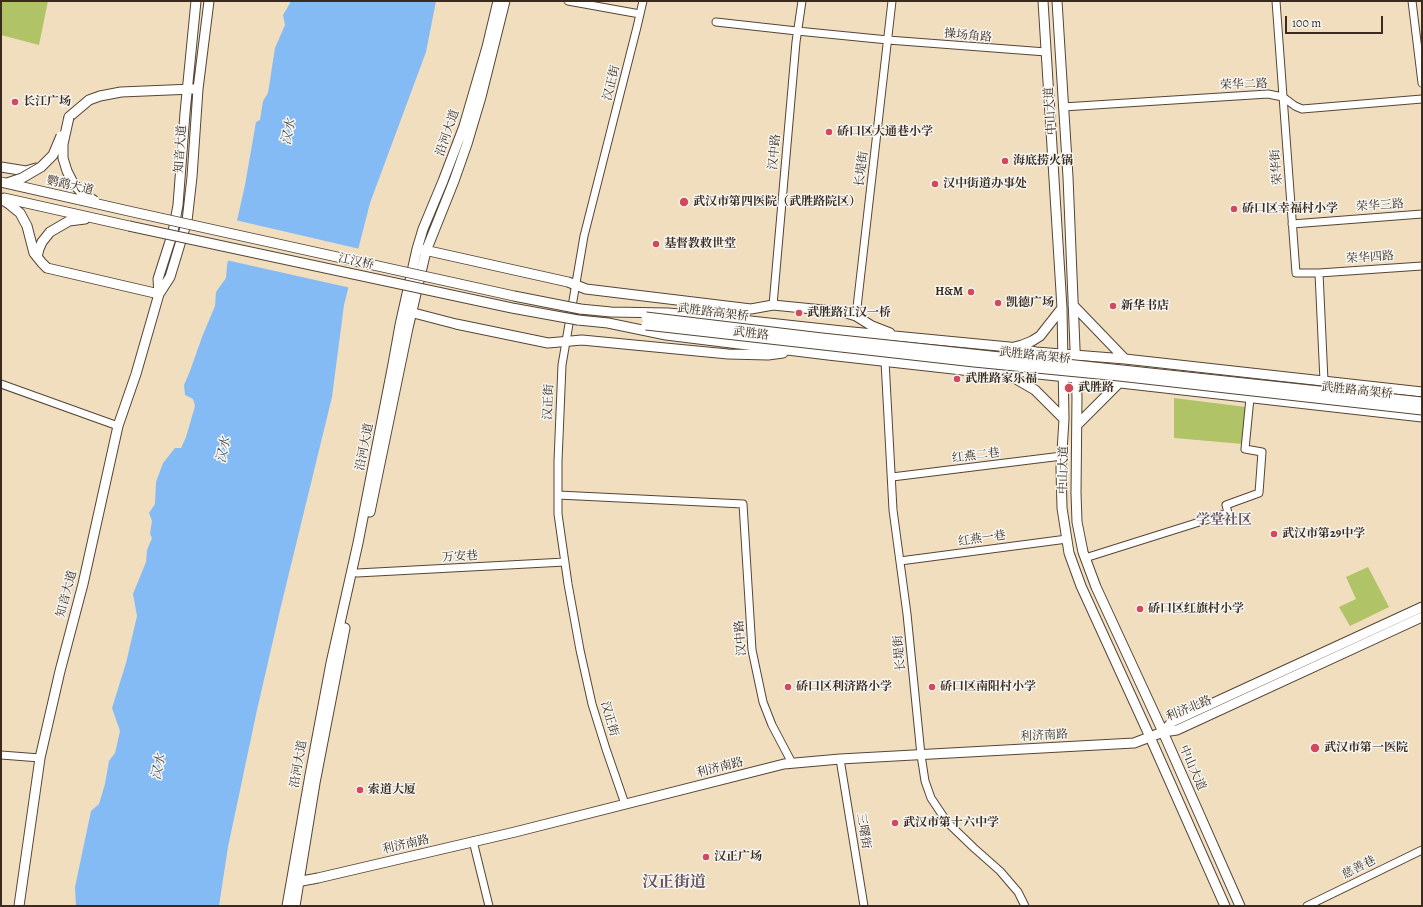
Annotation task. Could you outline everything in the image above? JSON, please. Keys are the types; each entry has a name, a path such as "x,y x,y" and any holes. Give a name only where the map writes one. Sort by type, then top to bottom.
{"main road":[{"name":"知音大道","path":"159,294 158,279 172,232 178,205 196,1"},
{"name":"知音大道","path":"20,906 40,758 60,671 83,584 118,426 136,374 159,294 170,277 187,221 198,89 209,1"},
{"name":"沿河大道","path":"295,906 295,882 318,728 407,312 422,250 423,229 464,126 487,47 498,1"},
{"name":"沿河大道","path":"422,250 454,181 467,144 483,90 505,1"},
{"name":"中山大道","path":"1043,1 1062,308 1064,419 1062,508 1069,553 1082,586 1225,906"},
{"name":"中山大道","path":"1057,1 1068,177 1076,378 1077,522 1085,558 1096,587 1240,906"},
{"path":"4,183 22,178 41,167 53,155 69,117 89,100 100,96 122,92 198,89"},
{"path":"69,117 63,144 63,158 67,171 73,183 82,193 101,205"},
{"path":"1,167 26,171 41,167"},
{"name":"鹦鹉大道","path":"4,183 133,212"},
{"path":"1,198 20,213 27,226 34,253 47,268 159,294"},
{"path":"1,198 99,220"},
{"name":"江汉桥","path":"133,212 514,296 580,309"},
{"path":"38,257 42,242 50,232 61,225 69,221 79,219 99,220"},
{"name":"江汉桥","path":"99,220 512,308 578,320"},
{"path":"422,250 568,282 586,290 751,309"},
{"path":"723,318 751,309 774,305 843,312 856,316 872,326 903,337"},
{"path":"1073,305 1125,359"},
{"path":"1009,348 1022,345 1040,336 1062,308"},
{"name":"武胜路","path":"580,309 611,312 668,313 723,318 1036,352 1125,359 1422,392"},
{"path":"407,312 548,343 582,340 734,354 768,355 794,351"},
{"name":"沿河大道","path":"287,906 295,882 357,573 407,312"},
{"path":"611,312 646,321"},
{"name":"武胜路","path":"578,320 608,323 666,336 794,351 998,374 1019,372 1422,417"},
{"path":"608,323 646,321"},
{"name":"武胜路高架桥","path":"646,321 822,338 1422,402"},
{"name":"武胜路高架桥","path":"646,321 974,362 1422,410"},
{"path":"998,374 1016,379 1029,386 1064,419"},
{"path":"1077,425 1119,383"},
{"name":"利济北路","path":"1162,732 1172,722 1422,607"},
{"name":"利济北路","path":"1162,732 1177,730 1422,617"},
{"name":"利济南路","path":"295,882 326,877 473,842 792,763 840,759 1124,744 1134,743 1162,732"}],"street":[{"path":"568,1 640,14"},
{"name":"汉正街","path":"626,804 592,704 580,650 558,514 558,461 562,365 587,223 642,1"},
{"name":"汉中路","path":"774,305 797,32 802,1"},
{"name":"长堤街","path":"856,316 892,1"},
{"name":"荣华街","path":"1276,1 1296,273 1319,273"},
{"path":"1412,1 1422,83"},
{"name":"操场角路","path":"716,22 797,32 1046,52"},
{"name":"荣华二路","path":"1063,107 1268,94 1282,97 1302,109 1422,99"},
{"name":"荣华三路","path":"1292,224 1422,214"},
{"name":"荣华四路","path":"1319,273 1422,266"},
{"path":"1319,273 1324,381"},
{"name":"长堤街","path":"885,361 893,510 908,614 921,755 925,781 931,798 947,822 1000,870 1018,892 1025,906"},
{"path":"1,384 118,426"},
{"path":"1085,558 1228,513 1226,505 1259,494 1262,452 1245,450 1250,398"},
{"name":"红燕二巷","path":"892,477 1062,456"},
{"name":"汉中路","path":"558,495 743,504 752,650 763,702 772,725 792,763"},
{"name":"红燕一巷","path":"900,561 1067,538"},
{"name":"万安巷","path":"357,573 565,562"},
{"path":"1,755 40,758"},
{"name":"三曙街","path":"840,759 864,906"},
{"path":"473,842 489,906"},
{"name":"慈善巷","path":"1307,906 1422,850"}],"green space":[{"path":"1,1 48,1 39,45 1,35"},
{"path":"1174,398 1246,407 1243,444 1174,438"},
{"path":"1368,567 1389,607 1350,626 1339,607 1356,599 1346,577"}],"water":[{"name":"汉水","path":"290,1 436,1 426,52 370,203 344,305 332,397 257,710 228,847 219,906 76,906 75,887 91,811 99,804 105,784 109,761 115,753 120,731 112,708 126,663 137,616 133,594 146,562 147,550 152,538 150,534 152,521 149,513 155,504 156,482 163,463 175,448 181,448 186,437 195,406 193,399 185,395 184,385 215,306 216,292 226,278 227,265 245,185 256,122 260,120 263,101 268,93 275,48 285,25 283,15"}],"pier":[{"path":"235,220 360,249 351,288 226,260"}],"place":[{"name":"长江广场","path":"15,102"},
{"name":"硚口区大通巷小学","path":"829,132"},
{"name":"海底捞火锅","path":"1005,161"},
{"name":"汉中街道办事处","path":"935,184"},
{"name":"武汉市第四医院（武胜路院区）","path":"684,202"},
{"name":"硚口区幸福村小学","path":"1234,209"},
{"name":"基督教救世堂","path":"656,244"},
{"name":"H&M","path":"971,292"},
{"name":"凯德广场","path":"998,303"},
{"name":"新华书店","path":"1113,306"},
{"name":"武胜路江汉一桥","path":"799,313"},
{"name":"武胜路家乐福","path":"957,379"},
{"name":"武胜路","path":"1069,388"},
{"name":"武汉市第29中学","path":"1274,534"},
{"name":"硚口区红旗村小学","path":"1140,609"},
{"name":"硚口区利济路小学","path":"788,687"},
{"name":"硚口区南阳村小学","path":"932,687"},
{"name":"武汉市第一医院","path":"1315,748"},
{"name":"索道大厦","path":"360,790"},
{"name":"武汉市第十六中学","path":"895,823"},
{"name":"汉正广场","path":"706,857"}],"district":[{"name":"学堂社区","path":"1224,521"},
{"name":"汉正街道","path":"674,883"}]}
